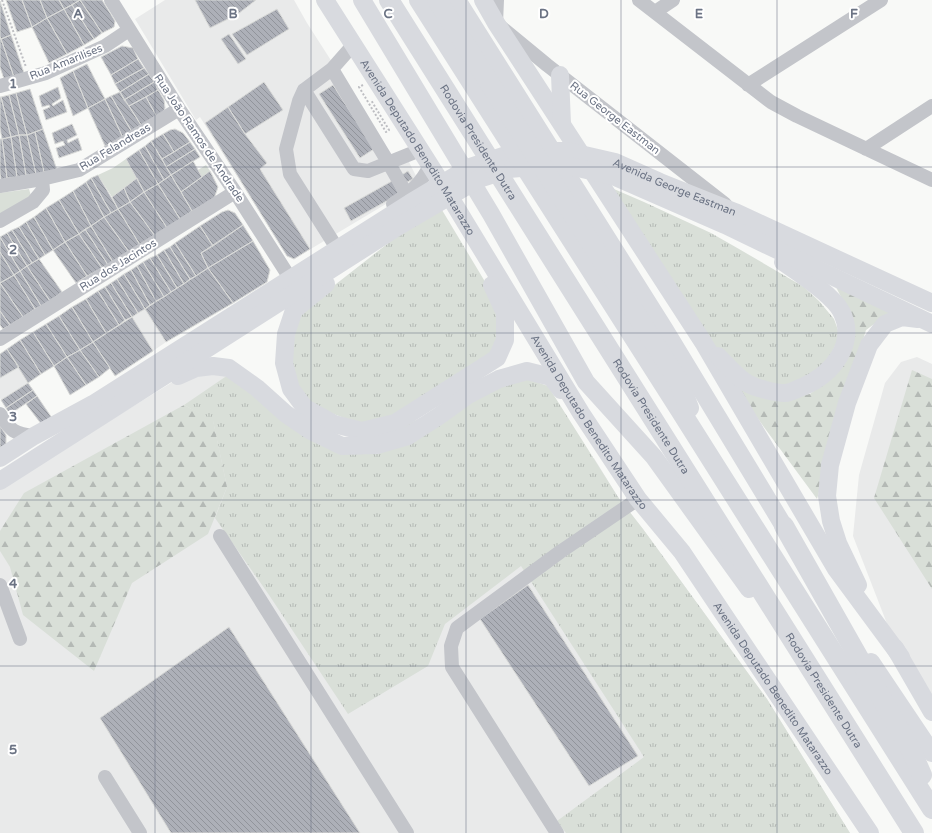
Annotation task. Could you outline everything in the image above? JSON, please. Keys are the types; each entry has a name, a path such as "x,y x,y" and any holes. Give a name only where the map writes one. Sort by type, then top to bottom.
{"highway":[{"name":"Rodovia Presidente Dutra","path":"389,0 914,833"},
{"path":"419,0 932,809"},
{"path":"437,0 679,382 705,449"},
{"path":"784,526 911,750 932,797"}],"main road":[{"name":"Avenida Deputado Benedito Matarazzo","path":"325,0 442,184 581,413 638,499 682,552 870,833"},
{"name":"Rodovia Presidente Dutra","path":"362,0 491,214 586,382 654,457 742,577 827,709 883,784"},
{"path":"457,0 669,337 838,614 932,753"},
{"path":"483,0 496,23 703,342 836,569 901,657"},
{"path":"560,75 562,125"},
{"name":"Avenida George Eastman","path":"412,204 509,169 544,166 569,166 658,188 932,303"},
{"path":"412,204 400,226 294,310 286,334 284,363 291,389 305,408 334,424 362,431 395,423 496,358 505,340 504,313 489,278 457,222 442,184"},
{"path":"0,458 34,436 93,404 412,204"},
{"path":"703,342 747,384 786,393 811,384 825,374 835,362 847,338 845,319 834,301 730,218"},
{"name":"Avenida George Eastman","path":"730,218 926,322"},
{"path":"0,481 400,226"},
{"path":"926,322 902,317 885,324 869,345 847,403 830,465 827,496 831,520 838,544 864,597 901,657 932,712"},
{"path":"133,396 196,368 214,366 228,368 257,388 286,414 311,431 342,446 377,445 408,436 440,416 468,395 499,379 526,371 551,377 581,413"}],"street":[{"name":"Rua João Ramos de Andrade","path":"111,0 179,109 236,192 288,275"},
{"path":"496,23 497,0"},
{"path":"640,0 771,102 932,180"},
{"path":"654,12 673,0"},
{"path":"748,84 881,0"},
{"name":"Rua George Eastman","path":"496,23 730,218"},
{"name":"Rua Amarilises","path":"0,86 46,73 105,46 129,30"},
{"path":"333,242 290,174 286,149 299,101 304,90 332,69 354,44"},
{"path":"332,69 412,204"},
{"path":"304,90 354,169 368,171 420,150"},
{"path":"866,149 932,106"},
{"name":"Rua Felandreas","path":"0,186 42,179 79,170 179,109"},
{"path":"93,404 173,348 288,275 333,242 412,204 419,184 430,165"},
{"path":"0,221 33,202 43,190 42,179"},
{"name":"Rua dos Jacintos","path":"0,339 236,192"},
{"path":"0,414 6,424 20,435 34,436"},
{"path":"557,833 452,667 451,646 456,628 560,552 638,499"},
{"path":"220,536 407,833"},
{"path":"0,585 20,639"},
{"path":"105,777 140,833"}],"path":[{"path":"2,0 30,77"}],"shaded area":[{"path":"165,0 294,0 307,23 393,157 409,162 416,176 401,195 294,259 287,256 200,117 196,120 135,19"},
{"path":"145,309 166,342 153,351 132,317"},
{"path":"917,357 932,364 932,701 891,634 853,536 859,475 885,383 901,362"},
{"path":"19,367 28,383 1,400 0,378"},
{"path":"216,372 228,375 305,435 594,458 618,497 767,699 850,833 0,833 0,488 171,383"}],"green space":[{"path":"126,159 137,178 112,197 98,175 113,168"},
{"path":"206,165 210,171 202,177 198,170"},
{"path":"607,186 711,233 804,287 819,301 834,319 838,330 839,338 827,362 797,383 777,385 749,377 712,344"},
{"path":"29,189 31,196 0,214 0,193"},
{"path":"442,210 484,280 499,314 500,338 492,354 393,418 362,425 308,404 296,387 289,362 299,313 405,230"},
{"path":"833,281 893,310 866,330 817,499 730,381 779,399 810,394 836,373 853,321"},
{"path":"912,370 932,379 932,589 874,498"},
{"path":"228,375 341,452 501,384 528,379 548,386 618,497 767,699 850,833 566,833 557,821 644,757 521,566 445,624 428,666 348,714 269,595 215,518 227,487 213,421 184,405"},
{"path":"184,405 213,420 227,487 208,534 132,583 94,671 23,615 10,567 0,551 0,531 24,493"}],"building":[{"path":"6,0 22,0 32,27 17,32"},
{"path":"22,0 40,0 47,18 32,27"},
{"path":"40,0 59,0 64,9 47,18"},
{"path":"59,0 80,0 64,9"},
{"path":"80,0 102,0 115,21 114,27 102,33"},
{"path":"80,0 102,33 94,39 72,5"},
{"path":"195,0 256,0 238,14 210,28"},
{"path":"0,1 11,35 1,39 0,36"},
{"path":"72,5 94,39 84,45 64,9"},
{"path":"64,9 84,45 67,54 47,18"},
{"path":"277,9 289,29 247,55 232,34"},
{"path":"47,18 67,54 49,63 32,27"},
{"path":"229,34 246,59 238,64 221,39"},
{"path":"11,35 24,73 14,77 1,39"},
{"path":"0,39 14,77 4,79 0,67"},
{"path":"122,46 133,48 138,59 111,75 101,57"},
{"path":"138,59 144,68 115,84 111,75"},
{"path":"87,64 105,99 88,108 73,71"},
{"path":"144,68 149,74 120,92 115,84"},
{"path":"73,71 88,108 73,116 60,78"},
{"path":"149,74 154,82 124,100 120,92"},
{"path":"154,82 158,90 129,106 124,100"},
{"path":"264,82 283,110 245,134 228,107"},
{"path":"333,85 374,149 360,158 319,94"},
{"path":"58,87 61,98 52,104 53,106 63,100 67,112 46,120 43,110 50,107 49,105 42,107 39,96"},
{"path":"30,89 43,129 27,135 16,93"},
{"path":"158,90 164,100 165,108 157,117 146,97"},
{"path":"120,92 141,125 132,132 111,96"},
{"path":"16,93 27,135 19,135 9,95"},
{"path":"9,95 19,135 11,137 1,97"},
{"path":"111,96 132,132 123,138 105,99"},
{"path":"0,97 11,137 2,139 0,128"},
{"path":"146,97 157,117 141,125 129,106"},
{"path":"105,99 123,138 105,146 88,108"},
{"path":"228,107 245,134 267,163 260,169 310,249 294,259 287,256 205,123"},
{"path":"72,124 77,135 67,140 68,143 78,138 82,150 59,158 56,148 65,145 63,141 55,144 52,133"},
{"path":"43,129 57,170 44,172 35,132"},
{"path":"175,129 183,133 190,142 174,152 163,134"},
{"path":"35,132 44,172 36,174 27,135"},
{"path":"163,134 174,152 162,159 151,141"},
{"path":"19,135 27,135 36,174 26,175"},
{"path":"19,135 26,175 17,177 11,137"},
{"path":"11,137 17,177 7,178 2,139"},
{"path":"0,139 2,139 7,178 1,180 0,173"},
{"path":"151,141 171,175 164,180 145,146"},
{"path":"190,142 195,149 166,167 162,159"},
{"path":"145,146 164,180 158,184 139,150"},
{"path":"195,149 200,157 171,175 166,167"},
{"path":"139,150 158,184 144,192 126,159"},
{"path":"193,161 202,177 181,192 171,175"},
{"path":"210,171 218,187 214,199 192,211 181,192"},
{"path":"408,171 413,179 403,184 400,176"},
{"path":"98,175 118,209 111,213 91,178"},
{"path":"171,175 192,211 180,219 158,184"},
{"path":"91,178 111,213 104,217 86,182"},
{"path":"137,178 144,192 130,202 124,188"},
{"path":"392,181 399,194 351,221 344,208"},
{"path":"86,182 104,217 91,226 73,191"},
{"path":"158,184 180,219 167,228 144,192"},
{"path":"124,188 130,202 118,209 112,197"},
{"path":"73,191 91,226 79,234 59,200"},
{"path":"144,192 167,228 155,236 130,202"},
{"path":"59,200 79,234 65,242 46,208"},
{"path":"130,202 155,236 140,245 118,209"},
{"path":"46,208 65,242 53,250 34,217"},
{"path":"118,209 140,245 129,252 104,217"},
{"path":"228,210 235,213 243,225 213,246 200,226 222,212"},
{"path":"34,217 53,250 45,255 26,222"},
{"path":"104,217 129,252 113,262 91,226"},
{"path":"26,222 45,255 39,259 19,227"},
{"path":"243,225 253,241 208,268 201,253"},
{"path":"91,226 113,262 108,265 85,229"},
{"path":"200,226 213,246 201,253 208,268 196,276 175,243"},
{"path":"19,227 39,259 32,263 12,230"},
{"path":"85,229 108,265 102,268 79,234"},
{"path":"12,230 32,263 27,266 7,233"},
{"path":"7,233 27,266 20,271 0,237"},
{"path":"79,234 102,268 87,276 65,242"},
{"path":"0,237 20,271 14,275 0,252"},
{"path":"253,241 270,270 267,282 233,303 208,268"},
{"path":"65,242 87,276 76,283 53,250"},
{"path":"175,243 196,276 190,279 170,247"},
{"path":"170,247 190,279 184,284 164,250"},
{"path":"164,250 184,284 177,288 157,255"},
{"path":"0,252 14,275 0,283"},
{"path":"157,255 177,288 171,292 150,258"},
{"path":"150,258 171,292 164,297 143,262"},
{"path":"39,259 62,292 50,301 27,266"},
{"path":"143,262 164,297 156,301 137,266"},
{"path":"27,266 50,301 41,306 20,271"},
{"path":"137,266 156,301 150,305 131,270"},
{"path":"208,268 233,303 166,342 145,309"},
{"path":"131,270 150,305 145,309 124,274"},
{"path":"20,271 41,306 35,309 14,275"},
{"path":"124,274 145,309 138,313 117,279"},
{"path":"14,275 35,309 23,317 0,283"},
{"path":"117,279 138,313 132,317 111,283"},
{"path":"0,283 23,317 10,325 0,311"},
{"path":"111,283 132,317 125,320 105,287"},
{"path":"105,287 125,320 119,325 98,291"},
{"path":"98,291 119,325 106,333 86,299"},
{"path":"86,299 106,333 93,342 72,307"},
{"path":"72,307 93,342 80,350 59,316"},
{"path":"0,311 10,325 3,329 0,325"},
{"path":"59,316 80,350 67,357 46,324"},
{"path":"132,317 153,351 115,376 93,342"},
{"path":"46,324 67,357 54,366 33,332"},
{"path":"33,332 54,366 41,374 20,340"},
{"path":"20,340 41,374 28,383 7,349"},
{"path":"93,342 110,368 99,377 80,350"},
{"path":"7,349 19,367 0,378 0,354"},
{"path":"80,350 99,377 86,385 67,357"},
{"path":"67,357 86,385 70,395 54,366"},
{"path":"28,383 33,390 6,408 1,400"},
{"path":"33,390 37,396 10,414 6,408"},
{"path":"37,396 52,418 42,425 26,404"},
{"path":"0,426 6,435 6,444 0,448"},
{"path":"528,585 638,756 589,786 480,619"},
{"path":"229,627 360,833 171,833 100,718"}]}
